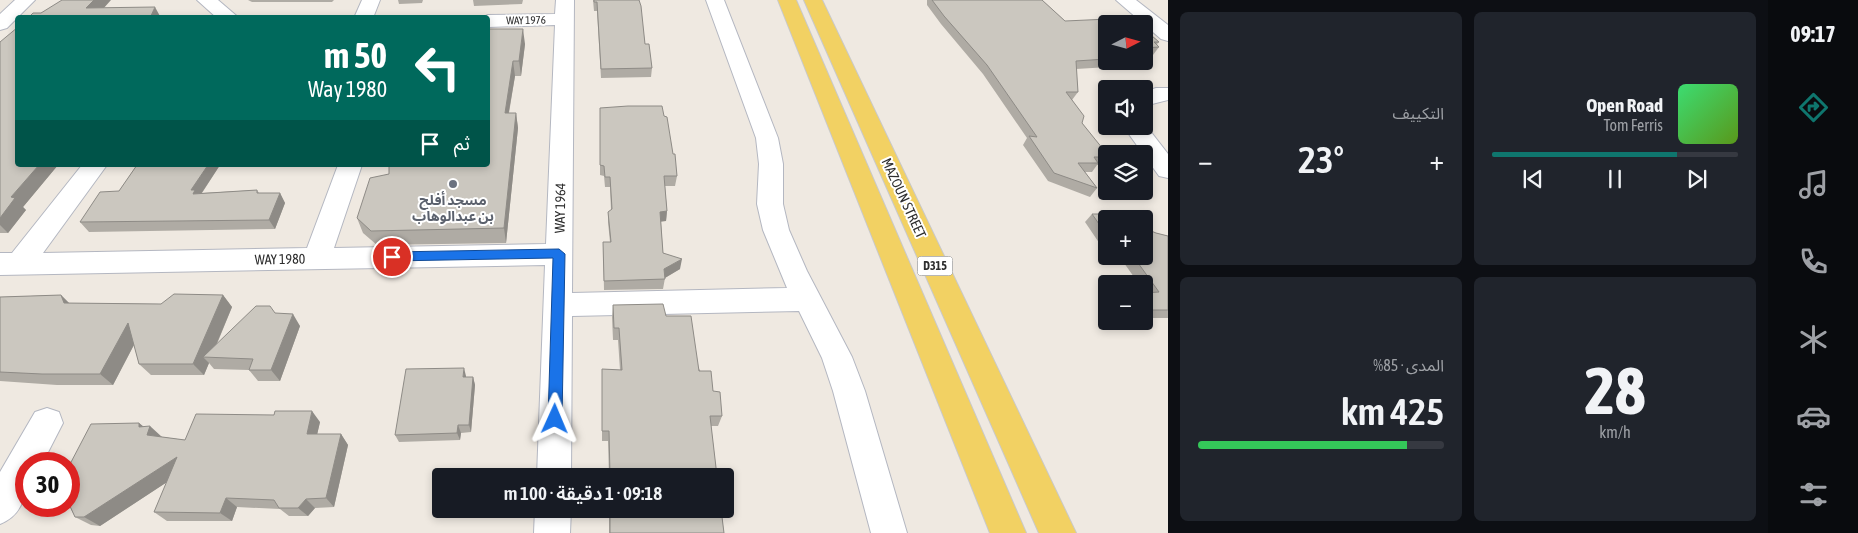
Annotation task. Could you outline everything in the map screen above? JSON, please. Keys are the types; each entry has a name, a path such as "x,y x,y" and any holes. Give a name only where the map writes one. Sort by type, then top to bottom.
{"main road":[{"name":"D315","path":"787,0 1008,533"},
{"name":"MAZOUN STREET","path":"813,0 1058,533"}],"street":[{"path":"0,24 26,0"},
{"path":"364,15 371,0"},
{"path":"715,0 766,138 771,164 770,204 776,230 793,271 830,342 850,391 861,438 889,533"},
{"path":"1125,0 1168,35"},
{"name":"WAY 1976","path":"490,21 565,10"},
{"name":"WAY 1964","path":"554,468 565,10"},
{"path":"1153,96 1168,94"},
{"path":"1141,135 1168,170"},
{"path":"10,263 93,167"},
{"path":"317,258 349,167"},
{"name":"WAY 1980","path":"10,263 559,254"},
{"path":"558,304 807,299"},
{"path":"0,506 47,423"},
{"path":"552,533 553,518"}],"building":[{"path":"62,0 94,0 86,8 155,7 151,15 31,15 33,13 41,13"},
{"path":"594,0 639,0 645,44 649,44 652,68 601,69 597,2 594,2"},
{"path":"932,0 1042,0 1065,21 1098,20 1098,60 1076,61 1078,92 1066,92 1084,116 1082,123 1100,145 1098,145 1098,157 1094,157 1098,163 1078,163 1097,188 1054,173 1029,136 1037,137 987,65"},
{"name":"مسجد أفلح بن عبدالوهاب","path":"490,29 523,29 519,61 513,61 505,113 516,113 504,228 371,231 357,218 370,178 389,174 389,167 490,167"},
{"path":"15,30 15,167 37,167 11,197 15,198 0,218 0,42"},
{"path":"1153,37 1159,42 1154,42 1159,47 1153,47"},
{"path":"662,106 664,116 667,117 673,154 675,154 677,176 664,176 667,211 660,212 663,253 682,259 664,269 665,279 604,281 603,242 611,242 608,212 612,209 610,177 605,177 604,166 600,165 600,108"},
{"path":"136,167 207,167 191,190 195,190 193,194 257,190 257,193 280,193 269,220 80,222 100,192 119,191"},
{"path":"1092,214 1098,214 1098,223"},
{"path":"1153,232 1168,236 1168,310 1153,310 1153,292 1159,292 1153,284 1153,275 1147,275 1140,265 1153,265"},
{"path":"174,294 223,295 193,364 139,364 128,323 100,374 0,372 0,297 61,295 64,303 161,304"},
{"path":"663,304 666,316 691,316 699,371 711,371 713,391 720,392 722,416 710,416 716,468 610,468 609,431 602,431 602,369 622,370 619,328 614,328 613,305"},
{"path":"256,306 270,306 275,313 293,314 271,370 249,370 253,359 203,357"},
{"path":"464,368 463,377 473,377 469,425 458,425 457,433 395,435 406,369"},
{"path":"275,411 312,411 307,434 341,434 326,498 306,499 298,508 279,508 274,500 226,498 220,513 154,512 177,457 84,517 80,517 80,452 76,452 91,424 139,423 139,427 150,426 147,435 185,440 196,414 274,415"},
{"path":"610,518 722,518 724,533 610,533"}],"place":[{"name":"مسجد أفلح بن عبدالوهاب","path":"453,184"}],"route":[{"path":"392,257 559,254 555,419"}]}
